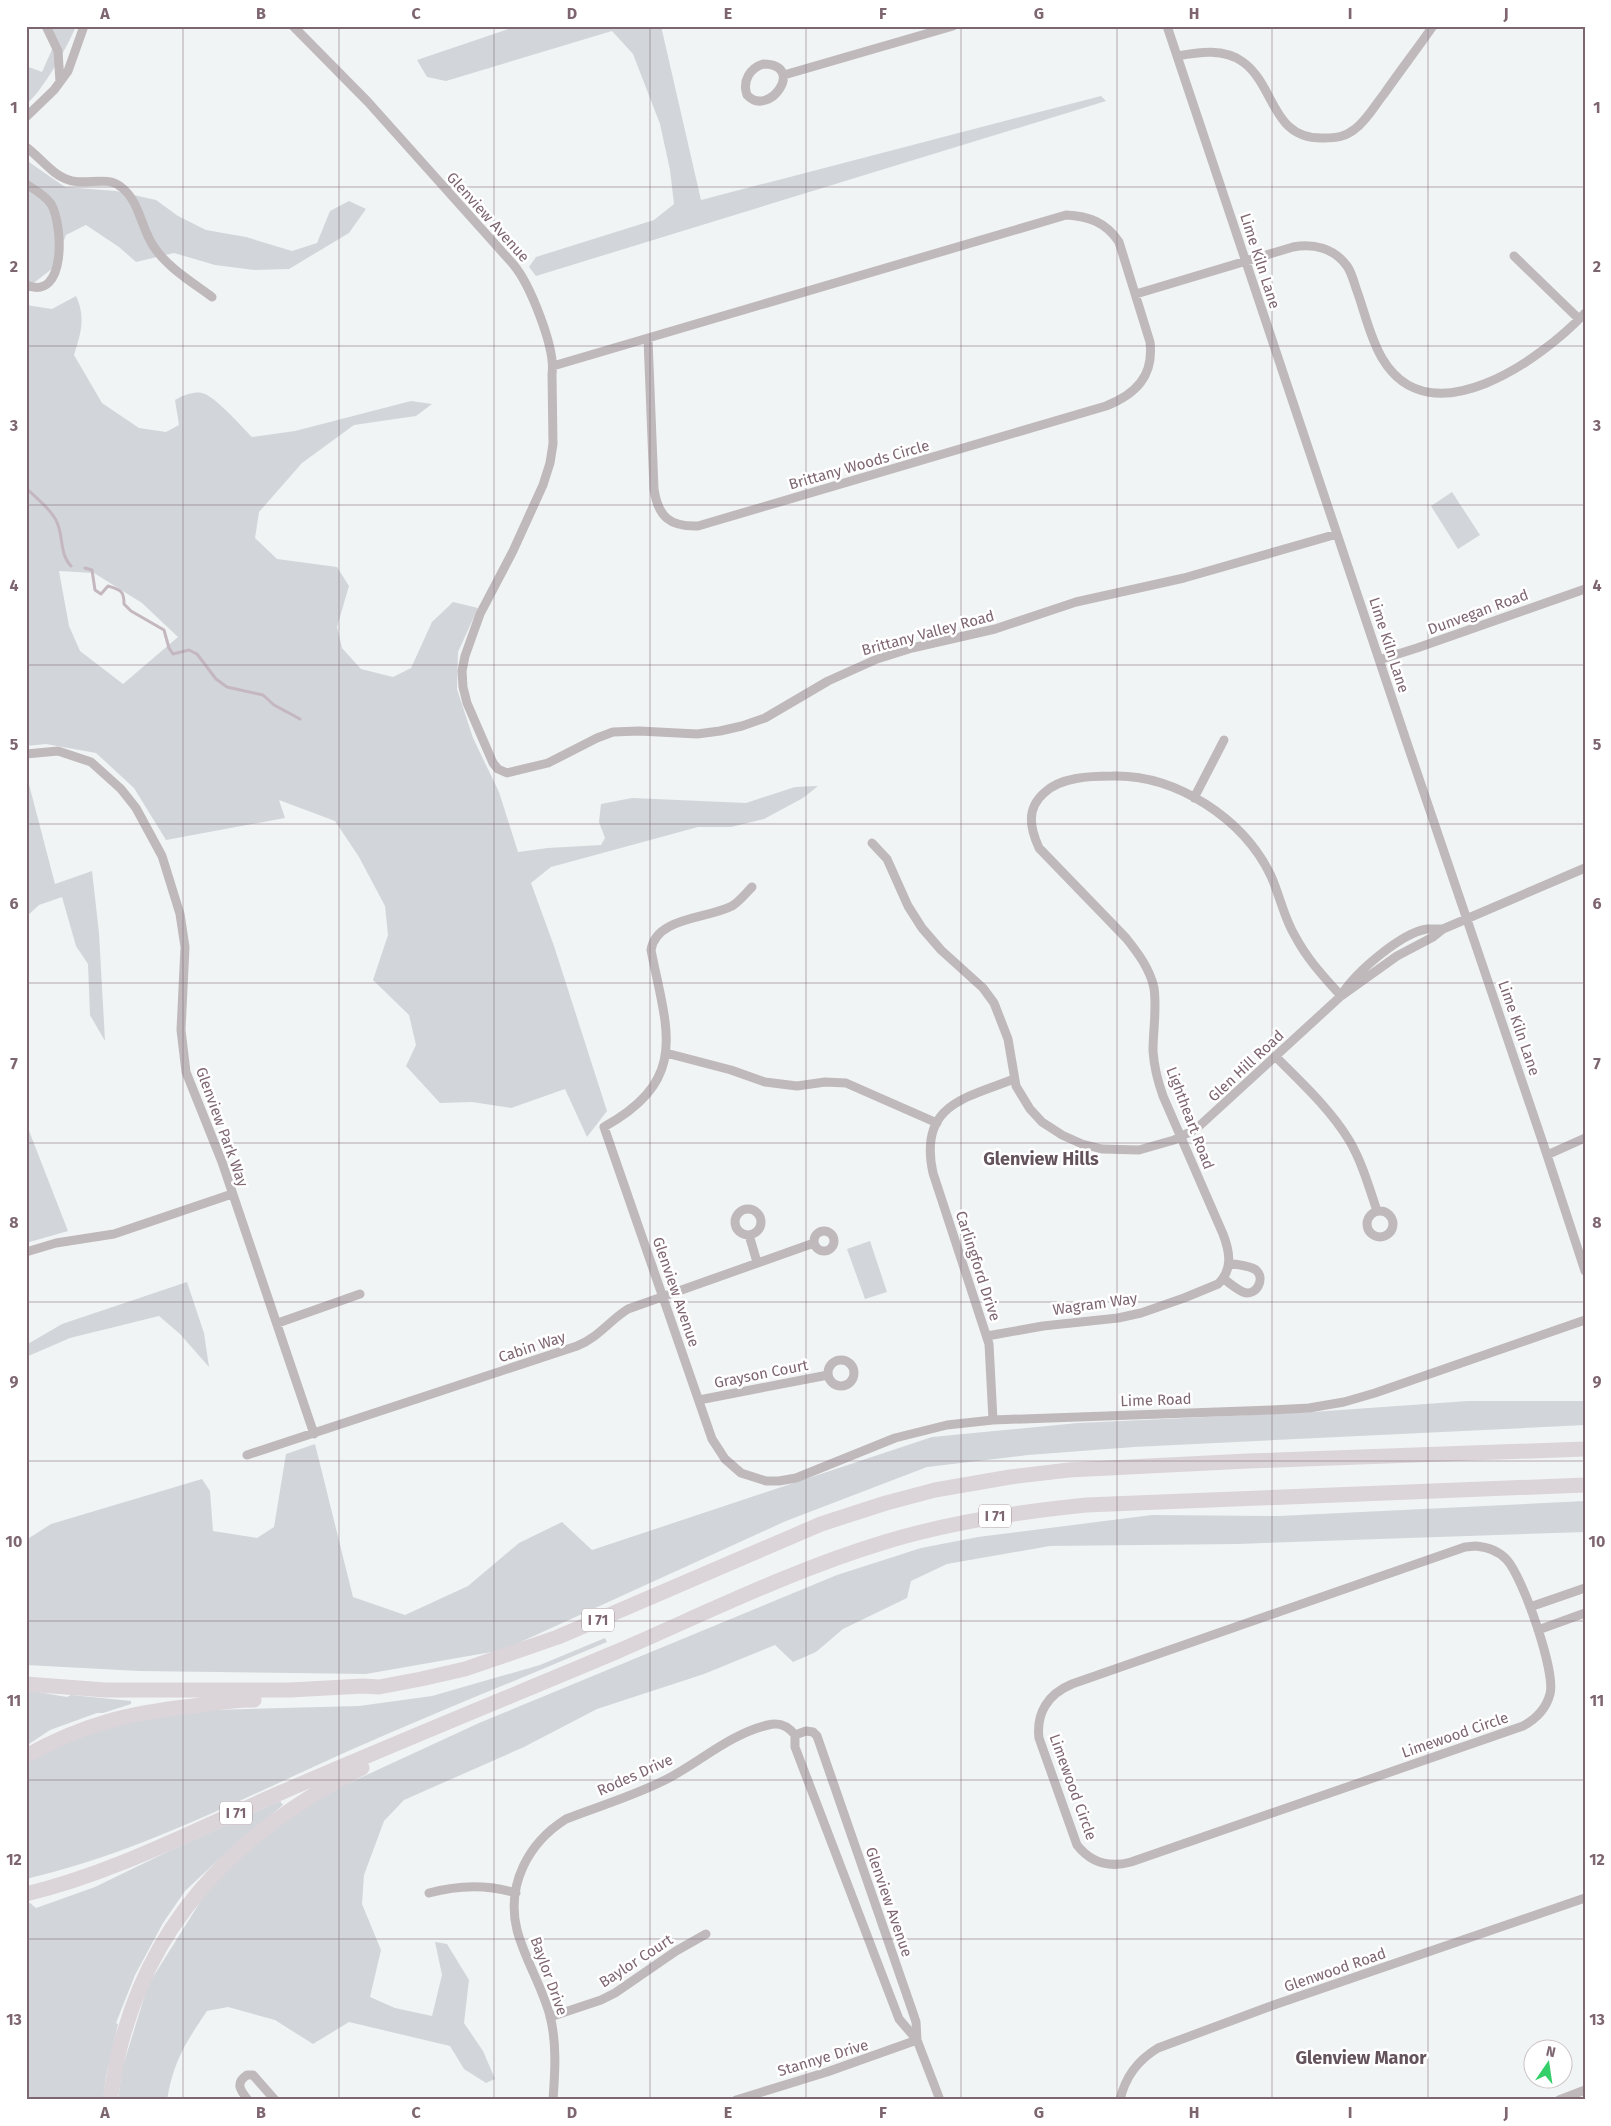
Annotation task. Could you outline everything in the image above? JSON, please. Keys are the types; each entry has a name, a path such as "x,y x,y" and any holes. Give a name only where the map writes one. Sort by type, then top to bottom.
{"highway":[{"name":"I 71","path":"26,1684 105,1690 281,1690 379,1687 465,1669 519,1652 821,1524 886,1503 935,1490 1010,1477 1098,1468 1585,1449"},
{"name":"I 71","path":"26,1894 56,1887 105,1869 364,1757 833,1560 893,1540 972,1520 1028,1511 1113,1504 1585,1486"},
{"path":"26,1756 80,1729 138,1713 242,1700 365,1694 379,1687"},
{"path":"110,2100 124,2033 142,1983 160,1948 199,1891 223,1864 252,1837 279,1816 336,1781 443,1725"}],"street":[{"path":"46,26 58,51 61,67 60,82"},
{"path":"26,117 60,82 74,60 84,26"},
{"name":"Glenview Avenue","path":"293,26 368,102 520,272 542,322 553,366 553,444 550,462 543,485 513,551 480,614 465,656 462,671 466,703 493,762 498,769 507,773"},
{"name":"Lime Kiln Lane","path":"1167,26 1585,1271"},
{"path":"1177,56 1203,52 1234,57 1253,71 1275,109 1286,124 1299,135 1339,138 1345,136 1362,123 1433,26"},
{"path":"784,75 948,27"},
{"path":"771,64 780,68 784,75 781,87 766,101 756,101 747,95 745,84 754,66 771,64"},
{"path":"26,147 65,179 79,182 109,181 121,186 134,204 148,237 163,259 212,298"},
{"path":"26,184 44,196 54,210 59,252 58,264 51,281 41,287 26,285"},
{"name":"Brittany Woods Circle","path":"553,366 1066,215 1086,217 1108,228 1122,248 1150,342 1151,355 1142,380 1123,399 1106,406 698,526 685,526 665,517 656,504 648,339"},
{"path":"1136,294 1300,245 1313,245 1332,252 1342,260 1350,271 1382,359 1400,378 1426,391 1445,393 1462,391 1508,373 1533,359 1582,316 1514,256"},
{"name":"Brittany Valley Road","path":"507,773 548,763 596,738 614,732 639,731 697,734 720,732 742,726 765,718 828,680 877,659 912,648 995,629 1076,602 1184,578 1337,534"},
{"name":"Dunvegan Road","path":"1379,660 1585,589"},
{"path":"1224,740 1194,798 1233,825 1250,844 1271,877 1294,935 1314,967 1341,996"},
{"name":"Glenview Park Way","path":"26,754 58,751 90,762 121,789 136,808 158,849 180,914 185,947 181,1030 186,1072 222,1162 314,1434"},
{"name":"Lightheart Road","path":"1194,798 1159,783 1116,776 1080,778 1056,784 1048,789 1034,804 1031,822 1032,832 1039,848 1126,938 1148,970 1154,988 1153,1050 1156,1076 1229,1250 1226,1271"},
{"name":"Glen Hill Road","path":"872,843 887,859 908,906 922,928 941,950 983,988 994,1003 1008,1039 1014,1079 1024,1102 1042,1122 1062,1135 1082,1144 1102,1149 1139,1150 1158,1146 1181,1137 1205,1123 1341,996 1413,947 1433,937 1443,929 1585,868"},
{"path":"752,887 733,906 662,928 655,938 651,950 663,1013 667,1041 666,1053 730,1070 765,1082 797,1086 825,1082 846,1083 937,1123 948,1108 960,1099 1014,1079"},
{"name":"Glen Hill Road","path":"1341,996 1349,983 1370,963 1397,943 1426,929 1443,929"},
{"path":"1408,937 1413,947"},
{"path":"1370,963 1377,971"},
{"name":"Glenview Avenue","path":"666,1053 661,1073 649,1093 635,1108 604,1127 712,1438 728,1463"},
{"path":"1276,1057 1336,1120 1350,1141 1361,1164 1377,1211"},
{"name":"Carlingford Drive","path":"937,1123 930,1145 933,1173 987,1336 993,1420"},
{"path":"1547,1155 1585,1138"},
{"path":"26,1252 56,1243 114,1234 232,1194"},
{"path":"749,1235 757,1262"},
{"name":"Cabin Way","path":"247,1455 577,1346 597,1335 618,1315 628,1309 814,1243"},
{"name":"Wagram Way","path":"987,1336 1043,1326 1133,1315 1218,1284 1226,1271"},
{"path":"278,1323 360,1294"},
{"name":"Lime Road","path":"728,1463 741,1473 752,1478 779,1481 796,1478 895,1438 940,1427 993,1420 1308,1408 1344,1402 1585,1320"},
{"name":"Grayson Court","path":"699,1400 828,1375"},
{"name":"Limewood Circle","path":"1465,1547 1483,1547 1494,1550 1506,1559 1517,1576 1530,1607 1550,1676 1551,1689 1542,1710 1534,1719 1523,1726 1131,1862 1116,1865 1097,1862 1084,1853 1075,1840 1039,1738 1038,1729 1040,1716 1045,1705 1054,1694 1065,1687 1465,1547"},
{"path":"1530,1607 1585,1588"},
{"path":"1538,1630 1585,1613"},
{"name":"Rodes Drive","path":"516,1893 517,1881 534,1846 553,1827 566,1819 654,1785 718,1748 770,1724 784,1725 789,1727 795,1734"},
{"name":"Glenview Avenue","path":"795,1734 806,1731 813,1732 817,1736 916,2022 917,2040 940,2100"},
{"path":"795,1734 795,1747 899,2019 917,2040"},
{"path":"429,1893 461,1886 485,1887 516,1893"},
{"name":"Baylor Drive","path":"516,1893 515,1916 517,1931 550,2017 555,2045 553,2100"},
{"name":"Glenwood Road","path":"1120,2100 1124,2086 1132,2071 1144,2058 1158,2048 1280,2003 1585,1898"},
{"name":"Baylor Court","path":"550,2017 608,1997 676,1951 706,1934"},
{"name":"Stannye Drive","path":"736,2100 763,2095 917,2040"},
{"path":"248,2100 240,2089 239,2084 240,2079 247,2075 253,2075 275,2100"},
{"path":"1559,2100 1585,2090"}],"shaded area":[{"path":"41,26 76,26 47,80 26,104 26,66 42,72 54,45"},
{"path":"517,26 661,26 701,200 1101,96 1106,101 536,276 529,267 536,257 654,220 674,204 670,170 660,124 633,54 612,31 446,81 427,77 417,60"},
{"path":"26,160 65,187 116,191 156,200 178,216 206,230 246,237 292,251 317,243 330,211 349,201 366,209 349,233 289,269 254,270 215,265 174,253 136,262 119,247 86,225 66,235 53,268 26,289"},
{"path":"76,296 82,318 79,339 74,355 102,403 139,428 166,432 179,425 175,400 195,393 202,393 213,399 252,437 295,431 411,401 432,404 416,416 354,425 302,463 259,512 255,538 277,559 337,567 349,586 337,627 342,648 361,669 393,677 411,668 432,622 453,602 478,608 458,652 457,689 473,738 499,792 518,852 601,845 605,838 599,822 601,804 632,798 746,803 795,787 818,786 803,798 764,819 731,827 698,827 551,867 531,883 554,946 607,1111 587,1137 565,1089 511,1108 472,1102 440,1103 406,1066 416,1045 409,1015 373,980 388,935 385,906 359,857 335,821 279,800 285,818 166,840 134,788 96,753 46,744 26,746 26,305 52,309","holes":["59,571 94,573 142,603 178,637 123,684 80,651 69,626"]},
{"path":"1452,492 1480,535 1458,549 1431,506"},
{"path":"26,773 55,884 92,871 99,933 105,1041 90,1015 88,964 76,946 62,897 39,905 26,917"},
{"path":"26,1123 68,1231 26,1243"},
{"path":"870,1241 887,1292 865,1299 847,1249"},
{"path":"187,1282 204,1333 209,1367 180,1334 159,1316 70,1338 26,1357 26,1345 62,1324"},
{"path":"1468,1401 1585,1401 1585,1425 1134,1447 1028,1455 927,1467 786,1521 503,1650 366,1674 139,1671 26,1665 26,1540 51,1524 202,1479 210,1491 213,1531 257,1538 274,1527 286,1454 315,1444 353,1597 405,1615 468,1586 519,1543 562,1522 592,1550 932,1437 1078,1423 1312,1412"},
{"path":"1585,1501 1585,1532 1237,1544 1050,1546 947,1564 911,1581 907,1598 843,1629 816,1652 793,1662 775,1645 704,1674 597,1709 524,1747 404,1800 384,1821 364,1875 362,1904 381,1950 370,1997 395,2008 432,2016 442,1975 435,1942 447,1944 469,1980 464,2023 483,2051 495,2079 486,2083 464,2069 450,2046 349,2022 313,2044 275,2020 228,2007 207,2011 199,2022 181,2053 173,2074 167,2100 118,2100 122,2069 148,1985 212,1883 276,1825 334,1790 479,1723 837,1575 921,1548 978,1537 1152,1515 1279,1516"},
{"path":"605,1638 607,1642 378,1738 149,1840 68,1868 26,1879 26,1763 62,1743 128,1721 212,1710 359,1706 432,1696 540,1665"},
{"path":"26,1690 67,1697 71,1695 131,1701 131,1704 103,1713 97,1713 50,1730 26,1746"},
{"path":"280,1801 283,1805 233,1846 185,1891 163,1923 135,1975 116,2023 118,2024 106,2077 103,2100 26,2100 26,1903 30,1903 36,1908 95,1887"}],"waterway":[{"path":"26,488 46,507 56,520 63,550 71,566"},
{"path":"85,568 92,570 95,590 101,594 108,586 118,590 122,593 124,604 131,611 164,630 169,648 173,654 189,650 197,654 216,679 227,687 263,695 274,705 300,719"}],"district":[{"name":"Glenview Hills","path":"1041,1159"},
{"name":"Glenview Manor","path":"1361,2058"}]}
